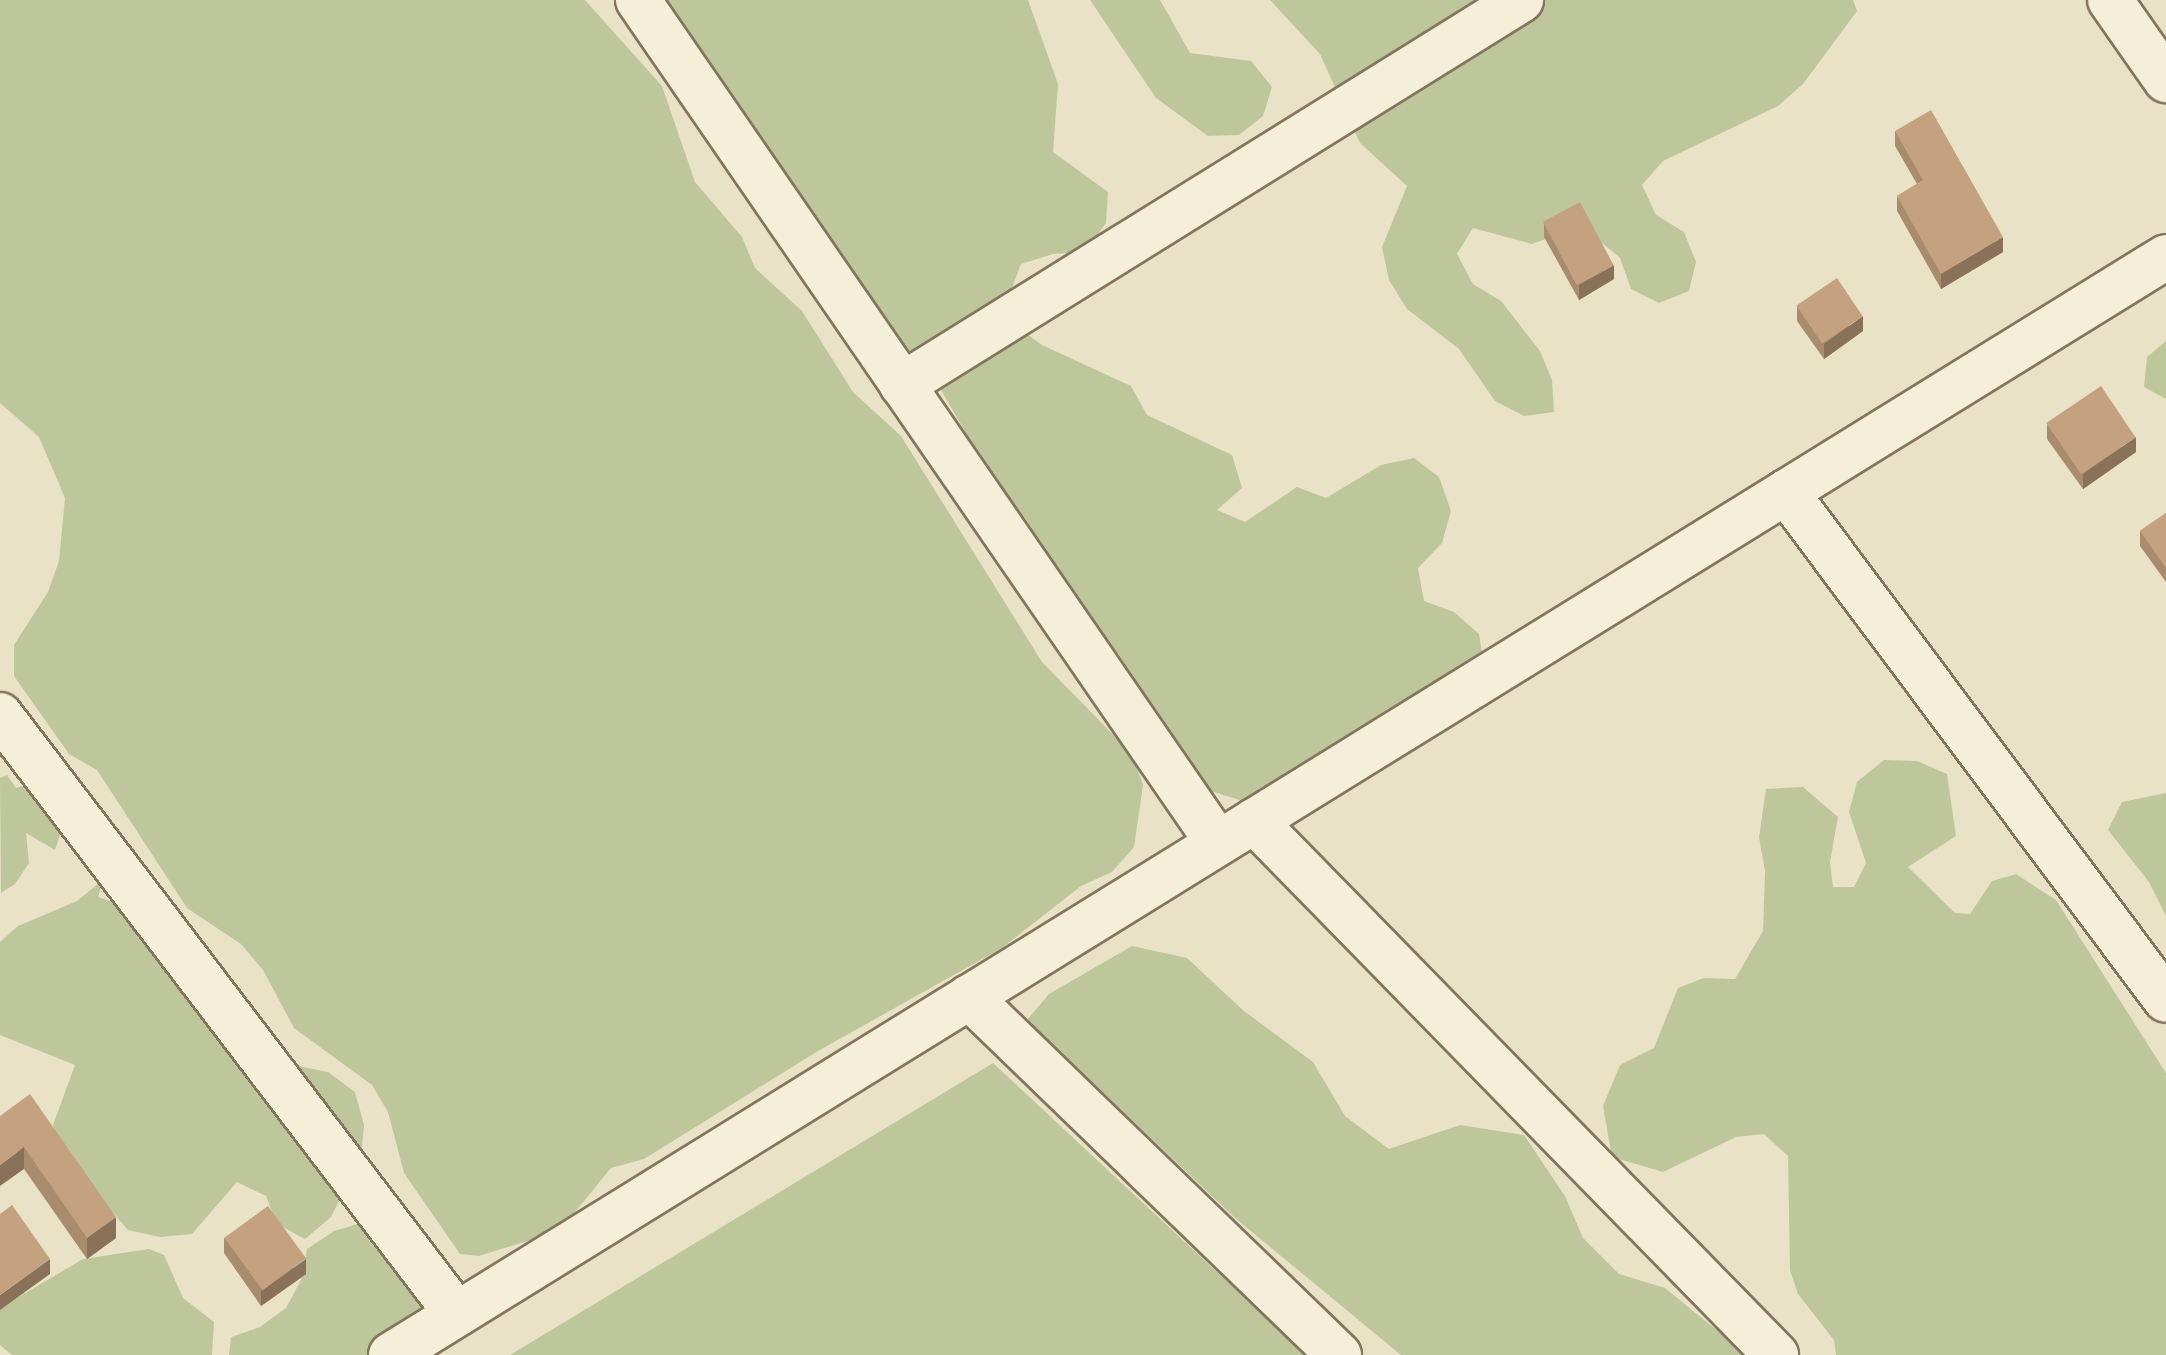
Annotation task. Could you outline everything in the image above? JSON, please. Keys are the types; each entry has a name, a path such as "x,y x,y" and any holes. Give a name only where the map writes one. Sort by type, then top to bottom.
{"street":[{"path":"638,0 1218,843"},
{"path":"902,385 1521,0"},
{"path":"2110,0 2166,80"},
{"path":"391,1355 2166,257"},
{"path":"1786,492 2166,1000"},
{"path":"0,715 457,1314"},
{"path":"1254,821 1776,1355"},
{"path":"969,997 1339,1355"}],"green space":[{"path":"0,0 585,0 662,86 695,182 742,237 755,268 802,311 853,392 901,436 1042,662 1132,754 1143,785 1134,847 1112,872 1081,886 1002,948 818,1051 644,1159 611,1168 571,1217 543,1236 479,1256 460,1254 404,1173 388,1112 372,1085 294,1028 263,970 241,944 187,908 97,770 69,754 14,676 14,645 48,592 59,561 65,498 39,437 0,403"},
{"path":"650,0 1028,0 1058,84 1053,152 1108,192 1106,223 1085,252 1053,254 1021,264 1010,293 1016,326 1042,345 1131,386 1147,415 1232,455 1242,488 1217,510 1245,522 1297,487 1326,498 1381,465 1414,458 1439,477 1451,511 1442,543 1418,568 1424,601 1454,612 1479,634 1484,665 1311,789 1243,801 1214,792 1198,797 1120,656 1077,607 1025,518 1002,495 938,385 912,360"},
{"path":"1090,0 1160,0 1190,53 1251,61 1272,87 1263,116 1239,135 1208,136 1156,98"},
{"path":"1270,0 1853,0 1857,11 1803,84 1778,106 1663,161 1642,185 1656,215 1684,232 1696,262 1689,291 1659,303 1631,289 1620,258 1594,236 1562,233 1532,244 1473,228 1457,254 1473,284 1501,301 1540,351 1552,380 1554,412 1524,416 1495,401 1459,349 1407,309 1389,280 1382,247 1407,186 1360,143 1320,54"},
{"path":"2166,341 2166,399 2144,387 2147,357"},
{"path":"1884,760 1917,761 1947,774 1956,836 1908,867 1955,913 1970,914 1992,881 2016,874 2056,900 2166,1073 2166,1355 1836,1355 1834,1340 1798,1294 1790,1270 1788,1156 1764,1134 1736,1137 1663,1172 1612,1157 1603,1106 1620,1065 1654,1048 1678,988 1704,978 1735,979 1763,931 1765,871 1759,837 1766,789 1803,787 1838,817 1830,862 1833,887 1854,887 1866,863 1849,812 1857,782"},
{"path":"7,775 16,788 40,781 70,804 55,850 26,833 29,863 15,884 1,893 0,778"},
{"path":"2166,793 2166,916 2149,882 2108,830 2122,802"},
{"path":"104,879 98,897 128,907 268,1060 328,1072 355,1092 364,1125 361,1157 331,1217 305,1239 277,1224 266,1196 237,1182 192,1234 160,1237 128,1230 64,1156 53,1125 75,1065 0,1035 0,942 18,926 77,901"},
{"path":"1132,946 1187,958 1244,1011 1313,1062 1345,1116 1389,1149 1460,1125 1524,1135 1565,1196 1583,1238 1619,1274 1665,1288 1747,1355 1401,1355 1235,1218 1027,1020 1049,994"},
{"path":"993,1063 1306,1355 510,1355"},
{"path":"368,1221 365,1235 386,1261 412,1279 427,1309 426,1355 229,1355 231,1337 260,1327 286,1308 301,1280 307,1249 334,1231"},
{"path":"149,1249 164,1255 183,1298 214,1322 212,1355 12,1355 0,1345 0,1308 83,1259"}],"building":[{"path":"1931,110 2003,237 1941,274 1897,196 1923,180 1895,131"},
{"path":"1580,202 1614,266 1577,285 1543,222"},
{"path":"1837,278 1863,316 1822,344 1796,305"},
{"path":"2101,386 2136,437 2081,474 2046,423"},
{"path":"2166,513 2166,568 2140,531"},
{"path":"30,1094 116,1217 87,1238 24,1147 0,1165 0,1116"},
{"path":"12,1205 50,1259 0,1295 0,1214"},
{"path":"268,1206 306,1259 263,1290 224,1238"}]}
